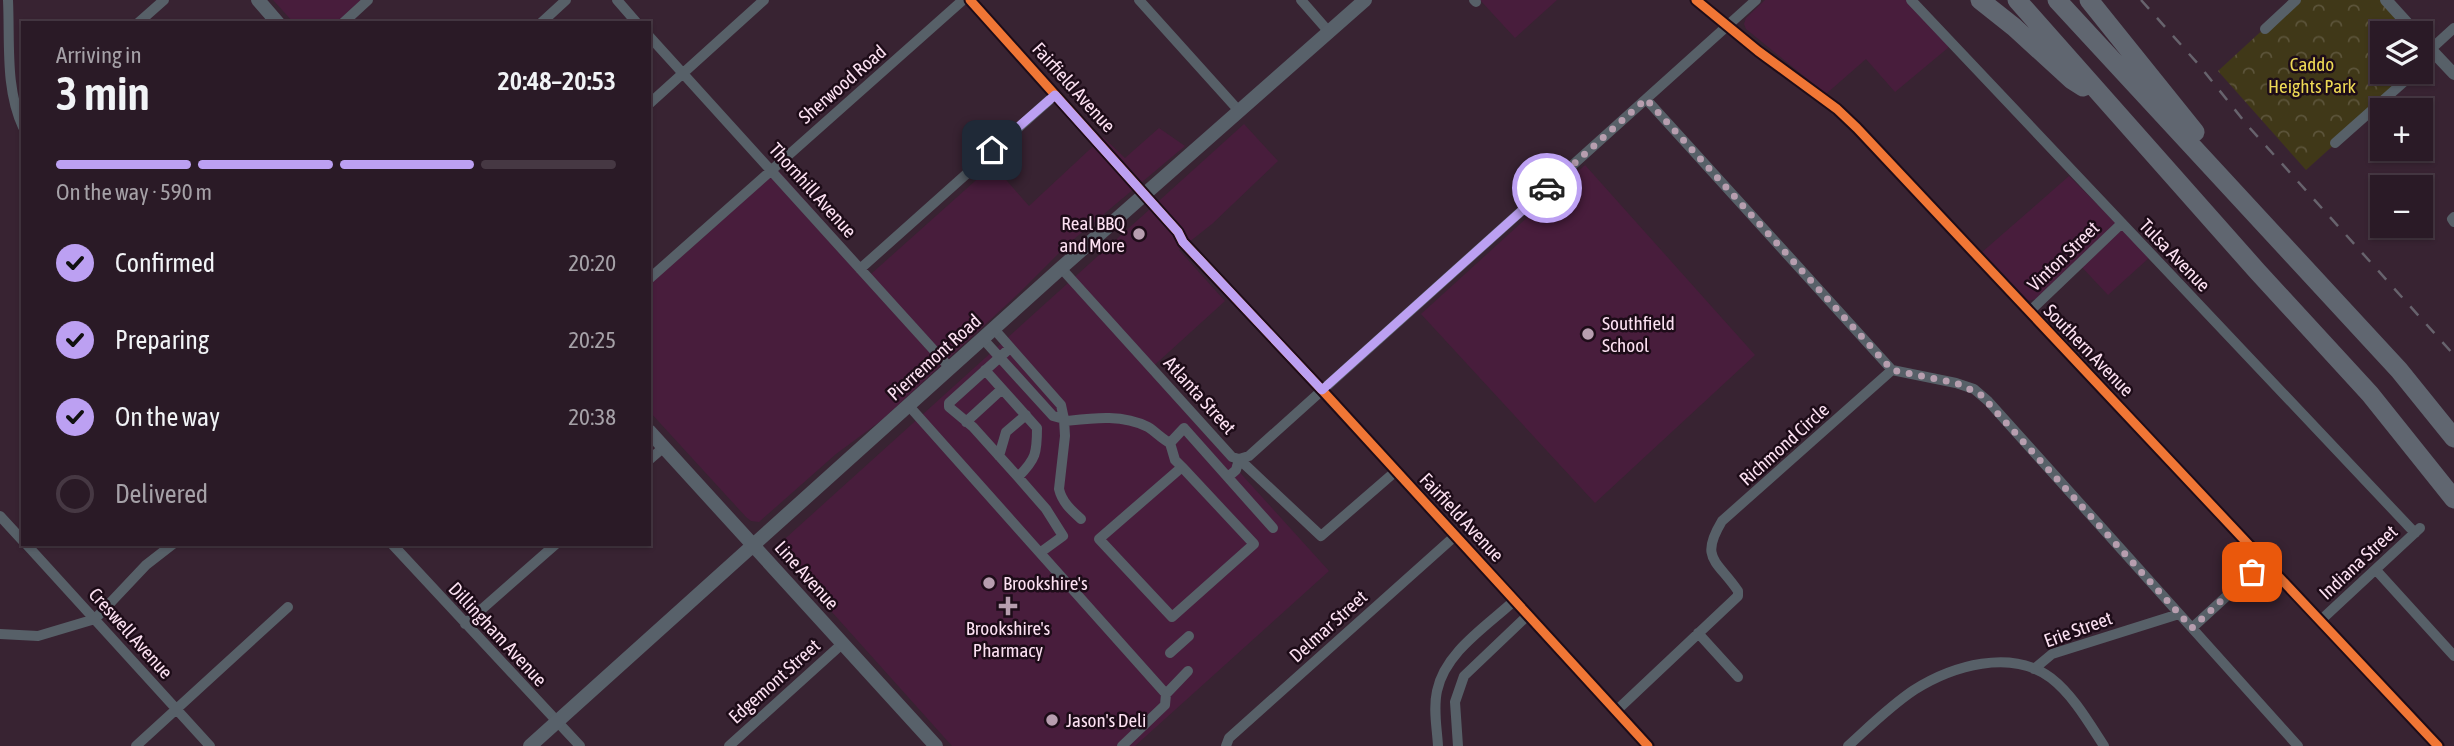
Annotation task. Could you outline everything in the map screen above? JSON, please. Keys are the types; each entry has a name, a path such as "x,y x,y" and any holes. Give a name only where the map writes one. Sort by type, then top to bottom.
{"highway":[{"path":"1980,0 2072,80 2106,100"},
{"path":"2017,0 2248,261 2370,394 2454,499"},
{"path":"2057,0 2399,370 2454,438"},
{"path":"2089,0 2296,259"}],"main road":[{"path":"258,0 276,21"},
{"name":"Pierremont Road","path":"530,746 1061,268 1365,0"},
{"name":"Line Avenue","path":"651,433 935,746"}],"street":[{"path":"8,0 12,91 21,122"},
{"path":"140,21 164,0"},
{"path":"345,21 368,0"},
{"path":"543,21 566,0"},
{"path":"617,0 635,21"},
{"path":"651,101 764,0"},
{"name":"Sherwood Road","path":"651,277 962,0"},
{"name":"Fairfield Avenue","path":"970,0 1178,232 1197,246 1242,298 1249,311 1648,746"},
{"path":"1139,0 1240,112"},
{"path":"1301,0 1329,32"},
{"name":"Southern Avenue","path":"1696,0 1727,27 1837,109 2438,746"},
{"path":"1228,477 1236,470 1239,459 1249,456 1756,0"},
{"name":"Tulsa Avenue","path":"1912,0 2121,225 2417,531"},
{"path":"2265,29 2296,0"},
{"path":"2386,0 2405,21"},
{"path":"2454,28 2433,52 2454,74"},
{"name":"Thornhill Avenue","path":"651,38 950,368"},
{"path":"2335,144 2402,84"},
{"path":"860,270 1055,95"},
{"path":"1646,99 1892,370 1956,383 1980,394 2298,746"},
{"name":"Vinton Street","path":"2029,312 2121,225"},
{"name":"Atlanta Street","path":"1061,268 1232,457 1239,459 1321,537"},
{"path":"988,334 1010,348 1061,405 1065,420 1059,489 1069,508 1081,519"},
{"path":"988,334 998,357 1054,416 1065,420 1130,420 1150,429 1170,443 1175,460 1182,467 1254,544 1172,617 1099,539 1182,467"},
{"path":"1010,348 949,402 948,407 999,456 1046,509 1063,536 1041,552"},
{"path":"985,370 1037,428 1037,449 1033,461 1018,477"},
{"name":"Richmond Circle","path":"1698,633 1738,596 1738,591 1715,562 1710,550 1712,538 1722,521 1892,370"},
{"path":"966,422 1002,389"},
{"path":"909,406 1163,690 1165,705 1122,746"},
{"path":"999,456 1006,432 1026,415"},
{"path":"1170,443 1184,428 1273,528"},
{"path":"651,458 664,447"},
{"name":"Fairfield Avenue","path":"1321,537 1396,471"},
{"name":"Creswell Avenue","path":"0,516 21,540"},
{"name":"Indiana Street","path":"2320,620 2417,531"},
{"name":"Delmar Street","path":"1226,745 1229,738 1455,536"},
{"name":"Creswell Avenue","path":"27,546 210,746"},
{"path":"0,634 38,636 94,619 146,565 170,546"},
{"name":"Dillingham Avenue","path":"393,546 580,746"},
{"path":"465,624 554,546"},
{"path":"2376,570 2454,656"},
{"path":"2192,628 2252,572"},
{"path":"1438,746 1436,692 1444,671 1456,653 1515,600"},
{"path":"136,746 288,607"},
{"name":"Erie Street","path":"1848,746 1894,705 1935,679 1970,667 1998,663 2015,663 2035,669 2052,654 2179,614"},
{"path":"1458,746 1455,702 1464,676 1528,615"},
{"path":"1616,711 1698,633 1738,677"},
{"path":"1170,653 1189,636"},
{"name":"Edgemont Street","path":"729,746 843,643"},
{"path":"2035,669 2062,688 2104,746"},
{"path":"1163,690 1188,671"}],"shaded area":[{"path":"273,0 368,0 355,18 357,21 292,21"},
{"path":"1480,0 1557,0 1515,38"},
{"path":"1765,0 1906,0 1949,47 1895,92 1866,59 1826,94 1746,29 1746,18"},
{"path":"1244,124 1278,161 1212,224 1179,250 1225,301 1148,371 1329,571 1135,746 952,746 779,553 777,546"},
{"path":"1159,128 1185,146 1067,245 882,420 836,454 759,522 746,517 651,413 651,283 778,170 871,274 993,165 1029,206 1103,137 1125,158"},
{"name":"Southfield School","path":"1585,165 1755,355 1595,503 1421,314"},
{"path":"2069,176 2150,257 2108,295 2077,262 2036,299 2027,301 1981,253"}],"green space":[{"name":"Caddo Heights Park","path":"2295,0 2386,0 2405,21 2370,21 2370,84 2402,84 2386,98 2370,98 2370,112 2306,170 2218,71"}],"railway":[{"path":"2141,0 2199,65 2248,126 2454,355"}],"cycle path":[{"path":"970,0 1178,232 1183,242 1648,746"},
{"path":"1696,0 1758,51 1837,109 1857,128 2438,746"}],"way so far":[{"path":"1547,188 1646,99 1892,370 1967,386 1980,394 2192,628 2252,572"}],"place":[{"name":"Real BBQ and More","path":"1139,234"},
{"name":"Southfield School","path":"1588,334"},
{"name":"Brookshire's","path":"989,583"},
{"name":"Brookshire's Pharmacy","path":"1008,606"},
{"name":"Jason's Deli","path":"1052,720"}],"route":[{"path":"992,150 1055,95 1145,194 1178,232 1183,242 1238,303 1249,311 1322,390 1547,188"}]}
